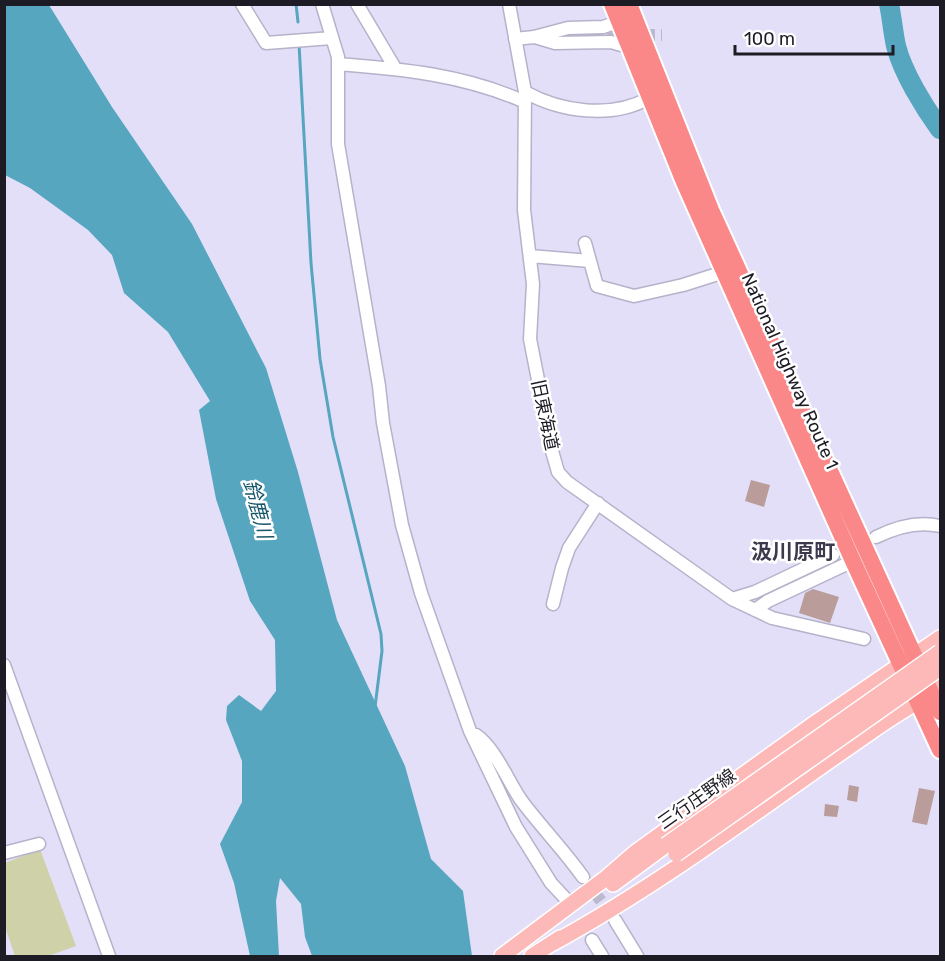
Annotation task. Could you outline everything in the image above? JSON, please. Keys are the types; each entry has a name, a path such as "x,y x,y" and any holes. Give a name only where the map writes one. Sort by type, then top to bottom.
{"highway":[{"name":"National Highway Route 1","path":"629,4 711,210 892,609 920,679 940,750"},
{"name":"National Highway Route 1","path":"614,12 724,272 853,561 940,712"}],"main road":[{"path":"920,679 940,638"},
{"path":"920,679 940,652"},
{"path":"920,679 940,668"},
{"name":"三行庄野線","path":"553,943 671,849 920,679"},
{"name":"三行庄野線","path":"502,957 531,941 574,902 645,845 920,679"},
{"name":"三行庄野線","path":"532,957 646,886 896,714 920,679"},
{"name":"三行庄野線","path":"574,902 671,849"}],"street":[{"path":"242,4 266,43 332,38"},
{"path":"322,4 338,64 336,117 338,144 379,386 383,423 402,525 422,594 470,731 516,827 551,883 574,902"},
{"path":"357,4 395,68"},
{"name":"旧東海道","path":"509,4 525,97 524,210 533,284 531,339 558,472 567,482 732,599 772,618 864,639"},
{"path":"534,37 568,28 603,27 612,24 614,12"},
{"path":"515,39 589,36"},
{"path":"534,37 555,43 611,42 628,46"},
{"path":"338,64 395,68 461,79 572,109 619,108 637,105 649,98"},
{"path":"585,243 597,286 634,296 683,285 724,272"},
{"path":"530,256 590,261"},
{"path":"553,604 569,548 598,503"},
{"path":"876,537 891,529 913,525 940,526"},
{"path":"732,599 755,592 833,555"},
{"path":"755,610 768,601 853,561"},
{"path":"4,665 109,957"},
{"path":"470,731 480,738 543,830 560,846 584,876"},
{"path":"4,854 39,843"},
{"path":"615,920 637,957"},
{"path":"592,940 602,957"}],"green space":[{"path":"40,849 76,946 48,956 15,956 5,927 5,863"}],"water":[{"name":"鈴鹿川","path":"4,5 49,5 112,107 192,224 266,368 298,472 337,620 405,766 431,859 463,891 472,956 312,956 305,937 301,904 280,878 276,901 279,956 250,956 234,883 220,844 242,802 242,761 226,720 227,706 239,695 261,711 276,691 275,640 250,601 216,499 199,410 210,401 168,332 124,293 112,255 88,230 30,188 5,175"}],"building":[{"path":"751,480 770,485 764,507 745,501"},
{"path":"813,589 839,597 830,623 799,613 805,593"},
{"path":"849,785 859,787 857,802 847,800"},
{"path":"919,788 935,791 927,825 912,822"},
{"path":"825,804 839,806 837,817 824,816"}],"waterway":[{"path":"296,4 298,22"},
{"path":"889,4 896,46 904,67 921,100 940,129"},
{"path":"299,44 311,263 320,359 333,437 381,634 382,651 375,707"}],"tunnel":[{"path":"589,36 662,35"},
{"path":"583,877 613,917"}],"district":[{"name":"汲川原町","path":"793,552"}]}
